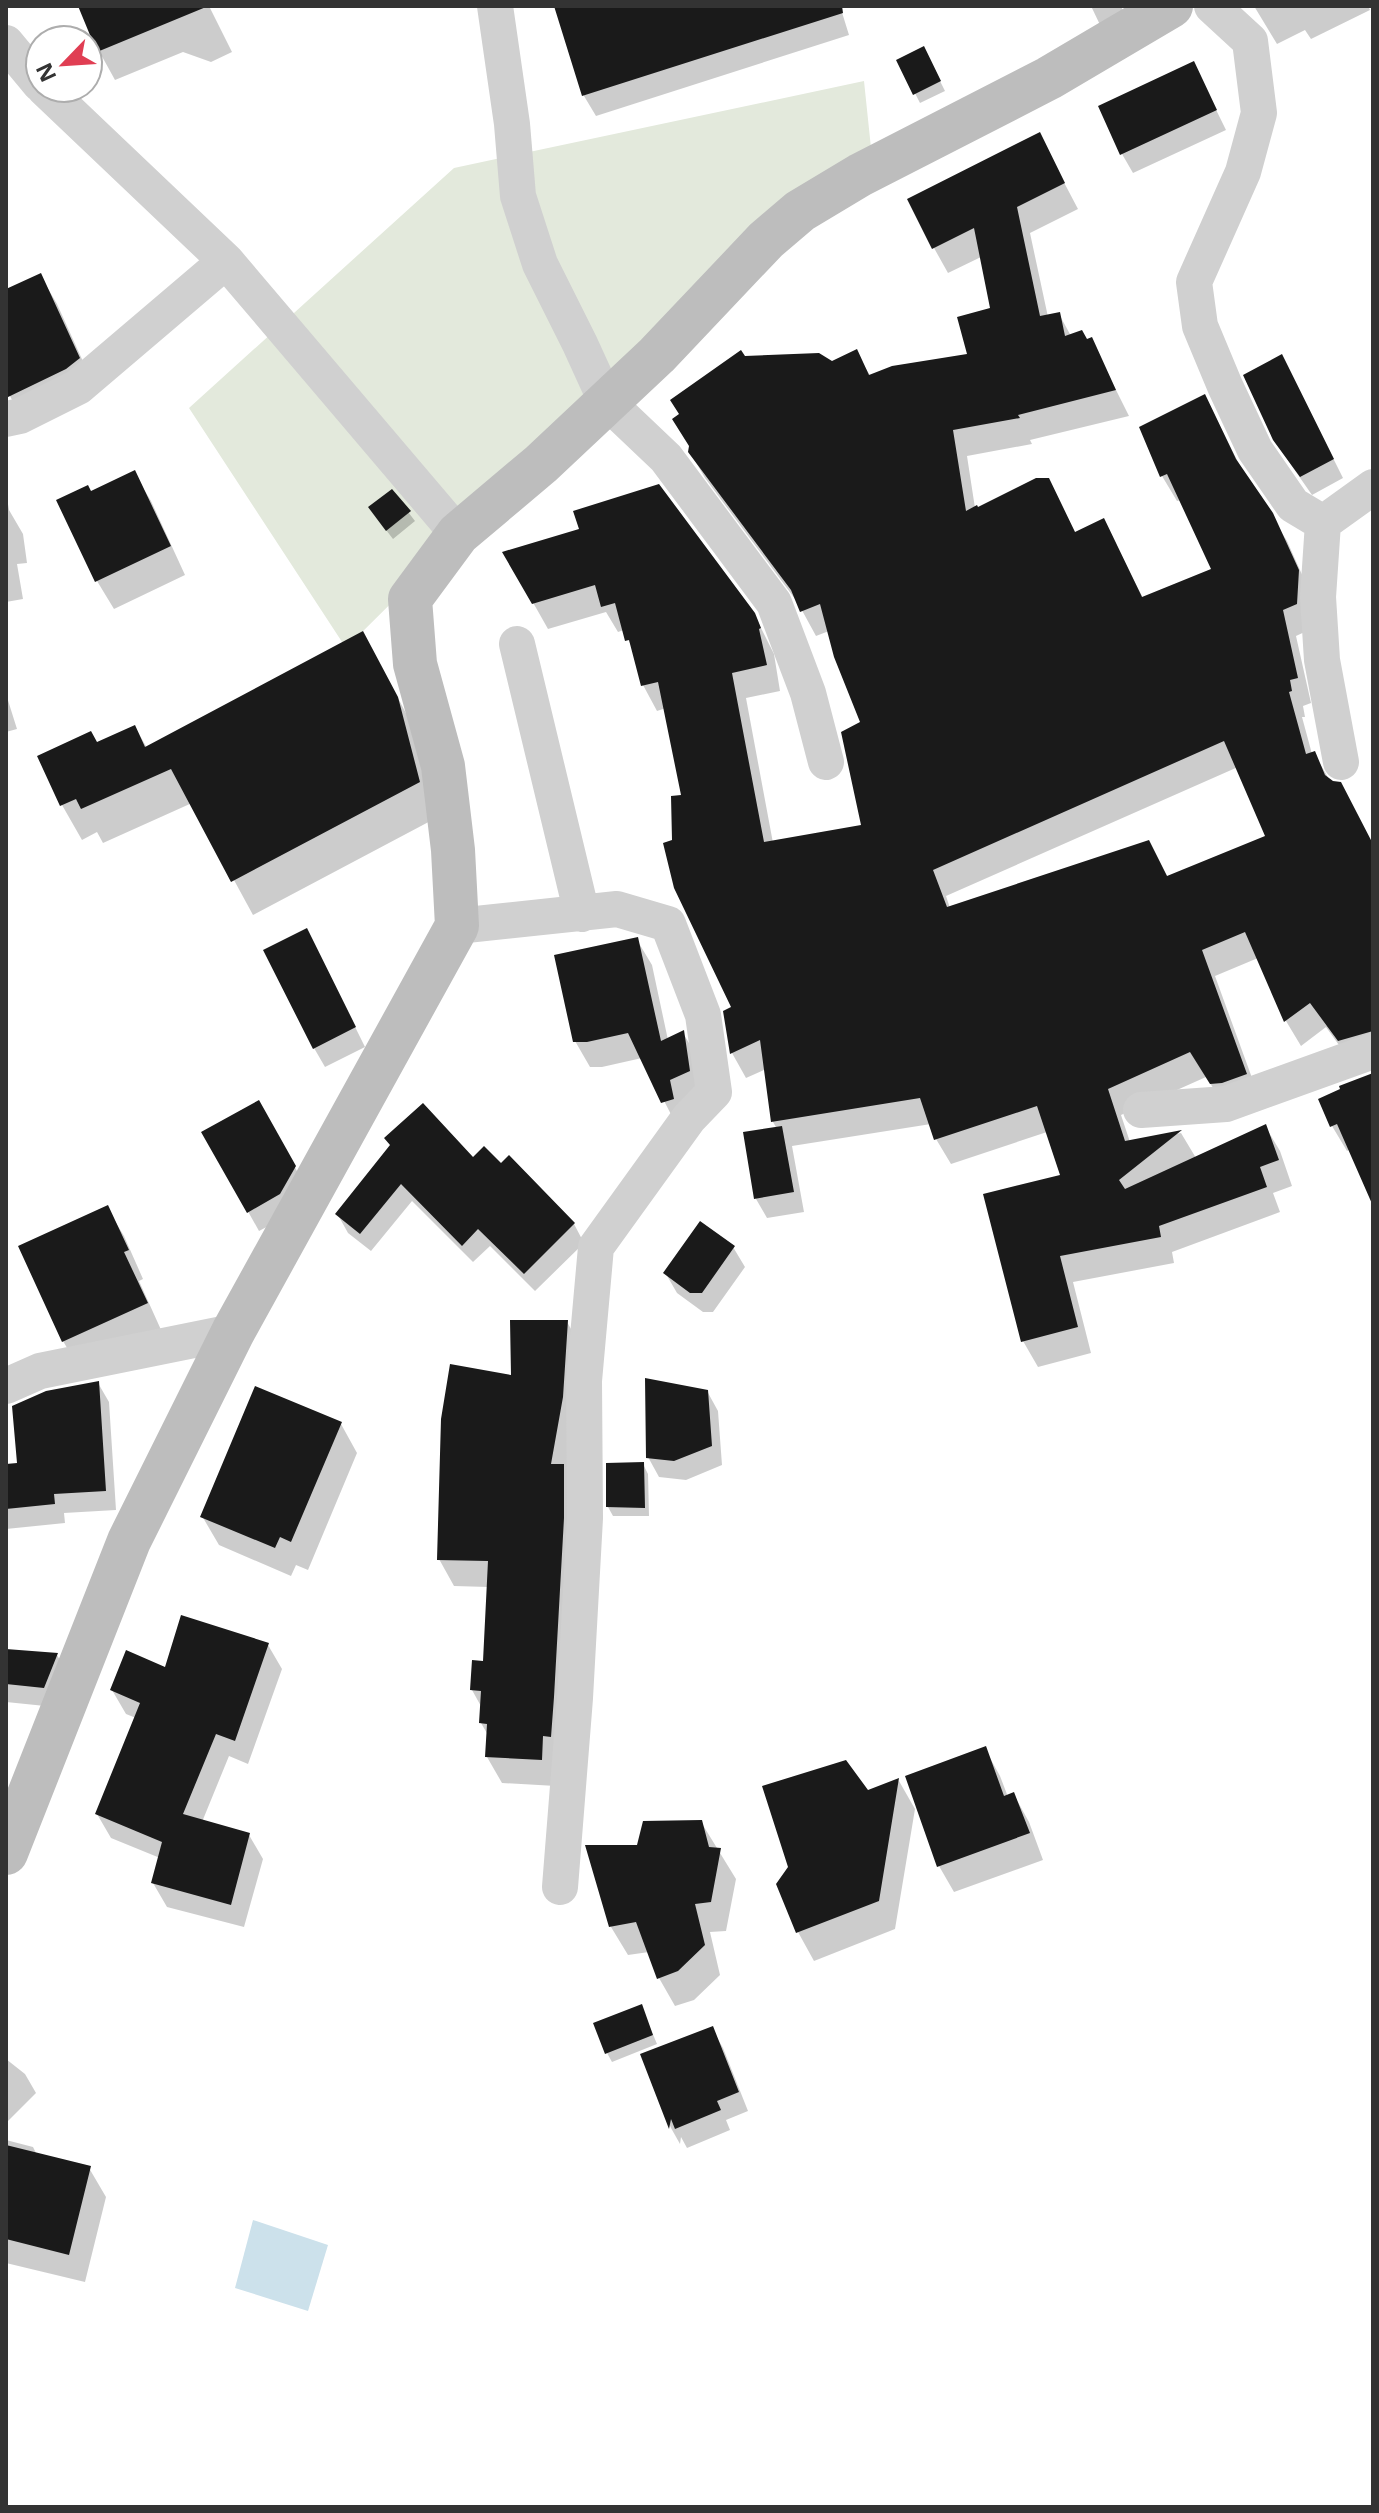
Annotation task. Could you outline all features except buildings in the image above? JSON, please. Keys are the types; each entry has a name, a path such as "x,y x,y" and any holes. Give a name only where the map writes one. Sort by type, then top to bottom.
{"street":[{"path":"495,6 512,124 518,196 540,264 606,401 666,458 774,603 808,693 826,762"},
{"path":"6,1853 129,1541 233,1332 457,926 453,850 443,766 415,664 410,599 458,534 541,464 657,355 766,240 800,211 860,175 1049,78 1171,6"},
{"path":"1212,6 1250,41 1259,113 1243,172 1194,282 1200,326 1255,450 1293,505 1323,523"},
{"path":"6,43 24,64"},
{"path":"61,104 226,261 458,534"},
{"path":"6,419 20,416 78,387 226,261"},
{"path":"1323,523 1373,487"},
{"path":"1323,523 1318,597 1322,660 1341,762"},
{"path":"517,644 582,914"},
{"path":"457,926 617,909 668,924 703,1015 714,1092 689,1118 596,1247 584,1381 585,1518 578,1653 560,1887"},
{"path":"1141,1110 1226,1104 1373,1051"},
{"path":"6,1386 40,1371 233,1332"}],"shaded area":[{"path":"864,81 871,148 755,242 346,648 189,408 454,168"}],"water":[{"path":"253,2220 328,2245 308,2311 235,2288"}]}
